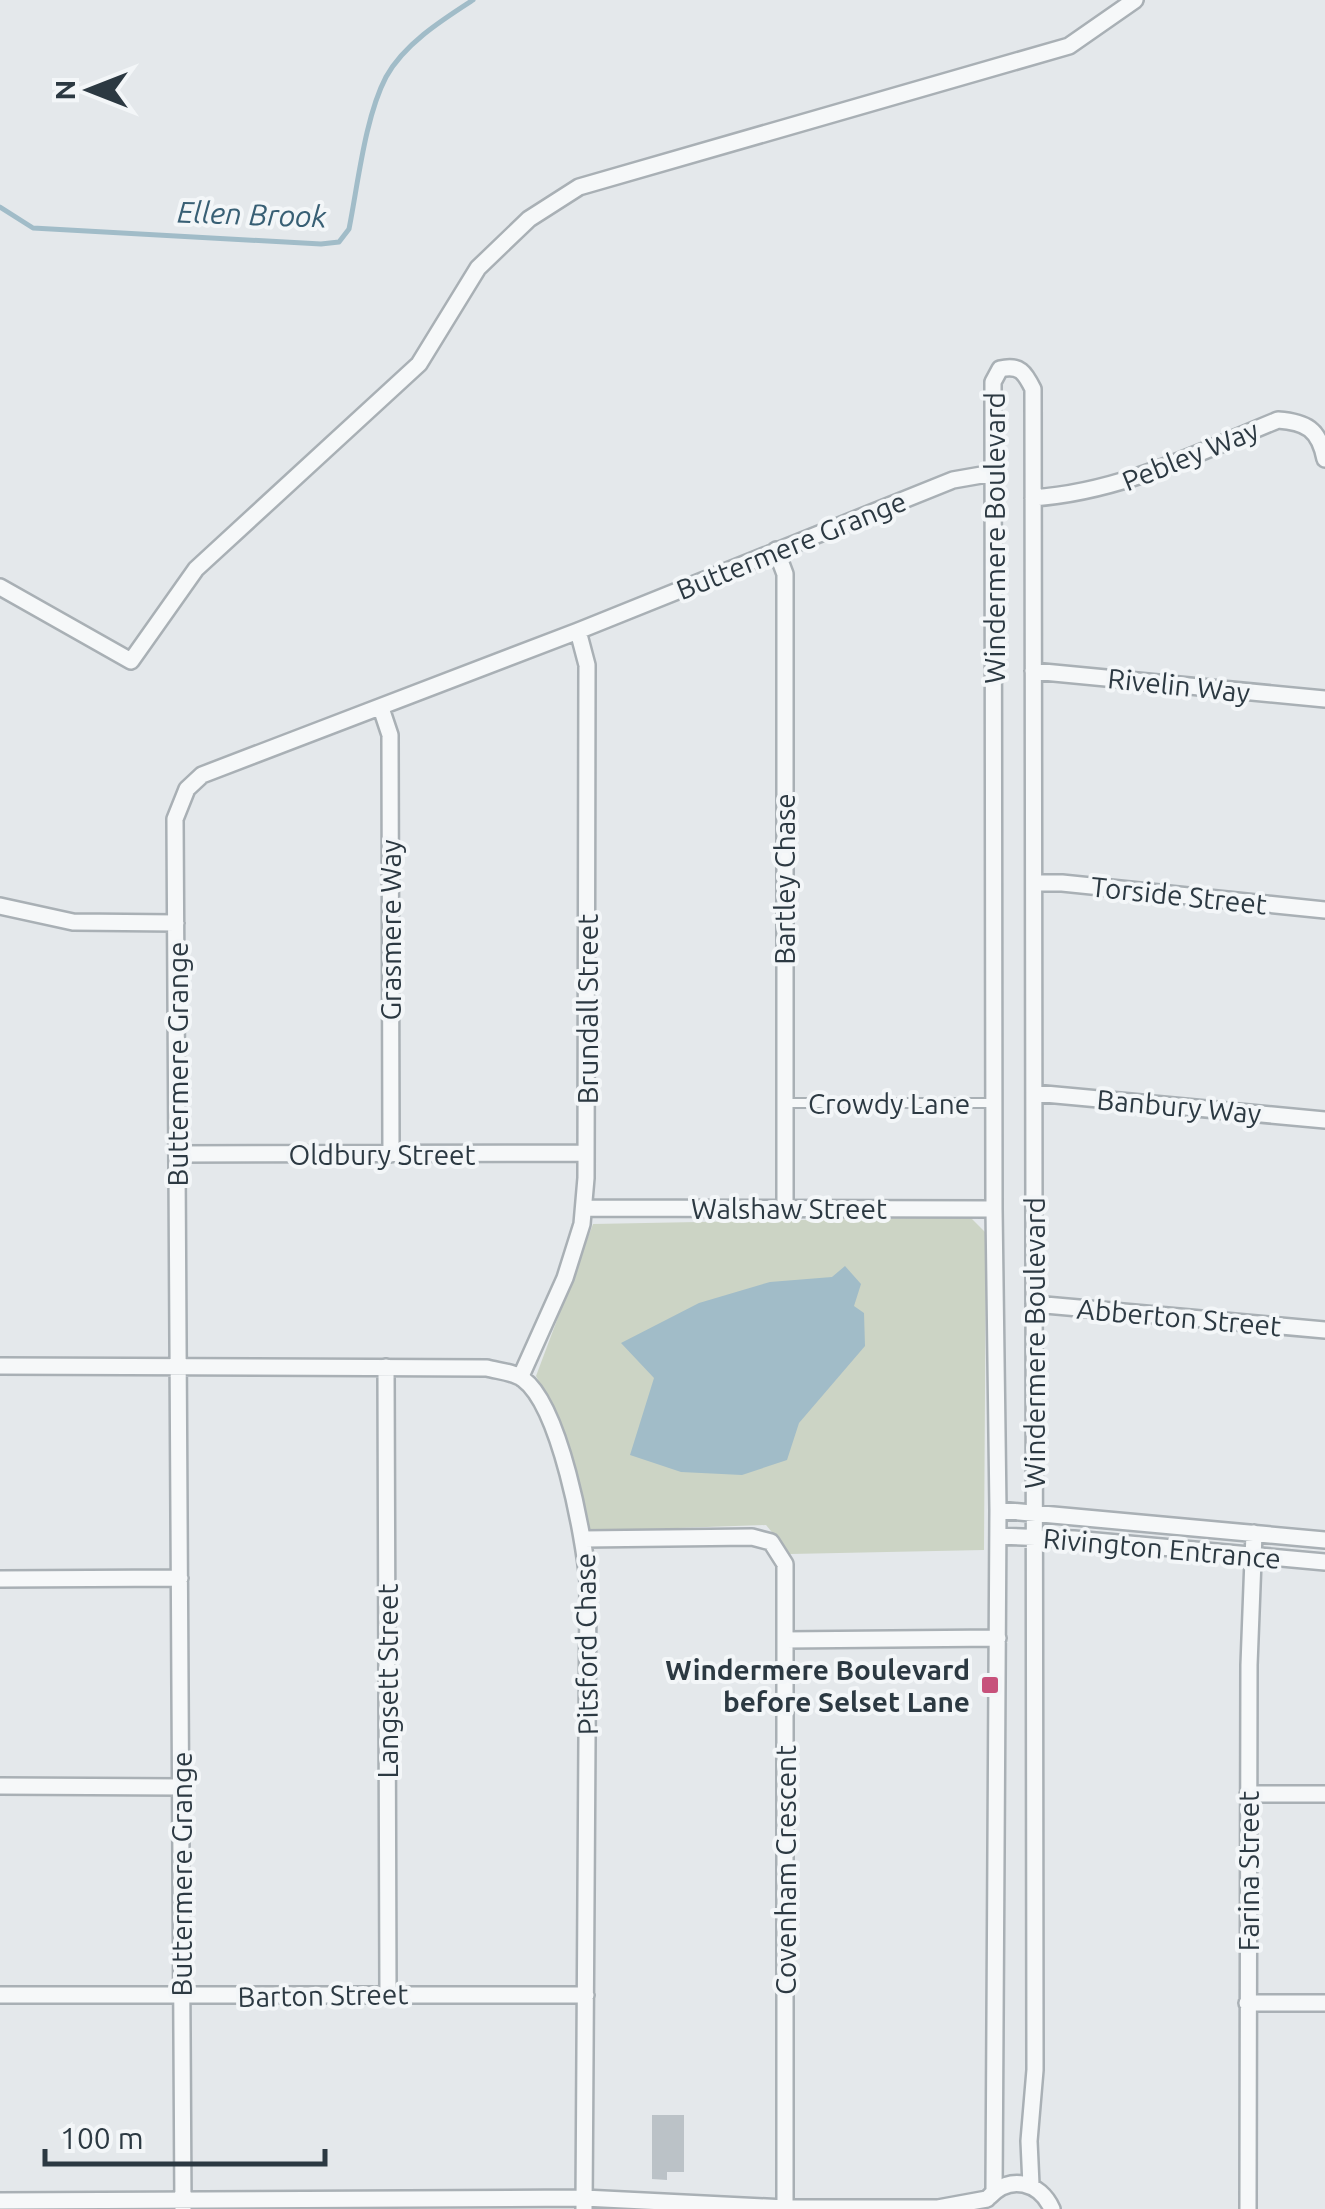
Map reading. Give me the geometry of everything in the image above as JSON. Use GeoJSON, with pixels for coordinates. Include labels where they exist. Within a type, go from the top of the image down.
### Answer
{"type":"FeatureCollection","features":[{"type":"Feature","properties":{"kind":"street"},"geometry":{"type":"LineString","coordinates":[[0,586],[131,662],[196,569],[419,364],[478,268],[530,219],[579,187],[1069,46],[1134,0]]}},
{"type":"Feature","properties":{"kind":"street","name":"Windermere Boulevard"},"geometry":{"type":"LineString","coordinates":[[988,2200],[998,1638],[994,382],[1000,369],[1012,366],[1025,372],[1033,389],[1035,2070],[1029,2141],[1032,2186]]}},
{"type":"Feature","properties":{"kind":"street","name":"Pebley Way"},"geometry":{"type":"LineString","coordinates":[[1033,498],[1071,496],[1124,483],[1278,420],[1302,422],[1322,442],[1325,458]]}},
{"type":"Feature","properties":{"kind":"street","name":"Buttermere Grange"},"geometry":{"type":"LineString","coordinates":[[183,2204],[176,818],[187,789],[202,774],[578,631],[953,480],[994,473]]}},
{"type":"Feature","properties":{"kind":"street","name":"Bartley Chase"},"geometry":{"type":"LineString","coordinates":[[776,550],[784,574],[784,1208]]}},
{"type":"Feature","properties":{"kind":"street","name":"Brundall Street"},"geometry":{"type":"LineString","coordinates":[[521,1376],[564,1278],[584,1208],[587,665],[578,631]]}},
{"type":"Feature","properties":{"kind":"street","name":"Rivelin Way"},"geometry":{"type":"LineString","coordinates":[[1033,671],[1325,699]]}},
{"type":"Feature","properties":{"kind":"street","name":"Grasmere Way"},"geometry":{"type":"LineString","coordinates":[[380,708],[390,735],[390,1154]]}},
{"type":"Feature","properties":{"kind":"street","name":"Torside Street"},"geometry":{"type":"LineString","coordinates":[[1034,883],[1325,910]]}},
{"type":"Feature","properties":{"kind":"street"},"geometry":{"type":"LineString","coordinates":[[0,906],[72,922],[176,923]]}},
{"type":"Feature","properties":{"kind":"street","name":"Banbury Way"},"geometry":{"type":"LineString","coordinates":[[1034,1093],[1325,1120]]}},
{"type":"Feature","properties":{"kind":"street","name":"Oldbury Street"},"geometry":{"type":"LineString","coordinates":[[177,1154],[586,1152]]}},
{"type":"Feature","properties":{"kind":"street","name":"Walshaw Street"},"geometry":{"type":"LineString","coordinates":[[584,1208],[994,1209]]}},
{"type":"Feature","properties":{"kind":"street","name":"Abberton Street"},"geometry":{"type":"LineString","coordinates":[[1034,1304],[1325,1330]]}},
{"type":"Feature","properties":{"kind":"street"},"geometry":{"type":"LineString","coordinates":[[0,1366],[486,1368],[521,1376]]}},
{"type":"Feature","properties":{"kind":"street","name":"Langsett Street"},"geometry":{"type":"LineString","coordinates":[[386,1367],[388,1994]]}},
{"type":"Feature","properties":{"kind":"street","name":"Pitsford Chase"},"geometry":{"type":"LineString","coordinates":[[521,1376],[536,1392],[556,1437],[584,1538],[588,1582],[584,2204]]}},
{"type":"Feature","properties":{"kind":"street","name":"Rivington Entrance"},"geometry":{"type":"LineString","coordinates":[[998,1510],[1325,1540]]}},
{"type":"Feature","properties":{"kind":"street","name":"Farina Street"},"geometry":{"type":"LineString","coordinates":[[1248,2209],[1248,1794],[1254,1534]]}},
{"type":"Feature","properties":{"kind":"street","name":"Rivington Entrance"},"geometry":{"type":"LineString","coordinates":[[998,1536],[1325,1562]]}},
{"type":"Feature","properties":{"kind":"street","name":"Covenham Crescent"},"geometry":{"type":"LineString","coordinates":[[584,1538],[752,1537],[771,1542],[785,1564],[784,2208]]}},
{"type":"Feature","properties":{"kind":"street"},"geometry":{"type":"LineString","coordinates":[[0,1579],[180,1578]]}},
{"type":"Feature","properties":{"kind":"street"},"geometry":{"type":"LineString","coordinates":[[785,1640],[998,1638]]}},
{"type":"Feature","properties":{"kind":"street"},"geometry":{"type":"LineString","coordinates":[[0,1786],[181,1787]]}},
{"type":"Feature","properties":{"kind":"street"},"geometry":{"type":"LineString","coordinates":[[1248,1794],[1325,1794]]}},
{"type":"Feature","properties":{"kind":"street","name":"Barton Street"},"geometry":{"type":"LineString","coordinates":[[0,1995],[586,1994]]}},
{"type":"Feature","properties":{"kind":"street"},"geometry":{"type":"LineString","coordinates":[[1247,2003],[1325,2002]]}},
{"type":"Feature","properties":{"kind":"street"},"geometry":{"type":"LineString","coordinates":[[0,2201],[70,2205],[938,2208],[988,2200],[1019,2182],[1032,2186],[1048,2199],[1052,2209]]}},
{"type":"Feature","properties":{"kind":"lane","name":"Crowdy Lane"},"geometry":{"type":"LineString","coordinates":[[784,1103],[994,1103]]}},
{"type":"Feature","properties":{"kind":"green space"},"geometry":{"type":"Polygon","coordinates":[[[970,1217],[986,1233],[984,1550],[790,1554],[766,1525],[590,1531],[561,1423],[536,1376],[593,1224],[970,1217]]]}},
{"type":"Feature","properties":{"kind":"water"},"geometry":{"type":"Polygon","coordinates":[[[845,1266],[861,1284],[854,1306],[864,1313],[865,1346],[799,1423],[787,1460],[742,1475],[681,1472],[630,1455],[654,1378],[621,1343],[699,1303],[770,1282],[832,1277],[845,1266]]]}},
{"type":"Feature","properties":{"kind":"building"},"geometry":{"type":"Polygon","coordinates":[[[652,2115],[684,2115],[684,2172],[667,2172],[667,2180],[652,2179],[652,2115]]]}},
{"type":"Feature","properties":{"kind":"waterway","name":"Ellen Brook"},"geometry":{"type":"LineString","coordinates":[[0,207],[33,228],[339,242],[349,229],[367,131],[386,77],[413,43],[473,0]]}},
{"type":"Feature","properties":{"kind":"place","name":"Windermere Boulevard before Selset Lane"},"geometry":{"type":"Point","coordinates":[990,1685]}}]}
